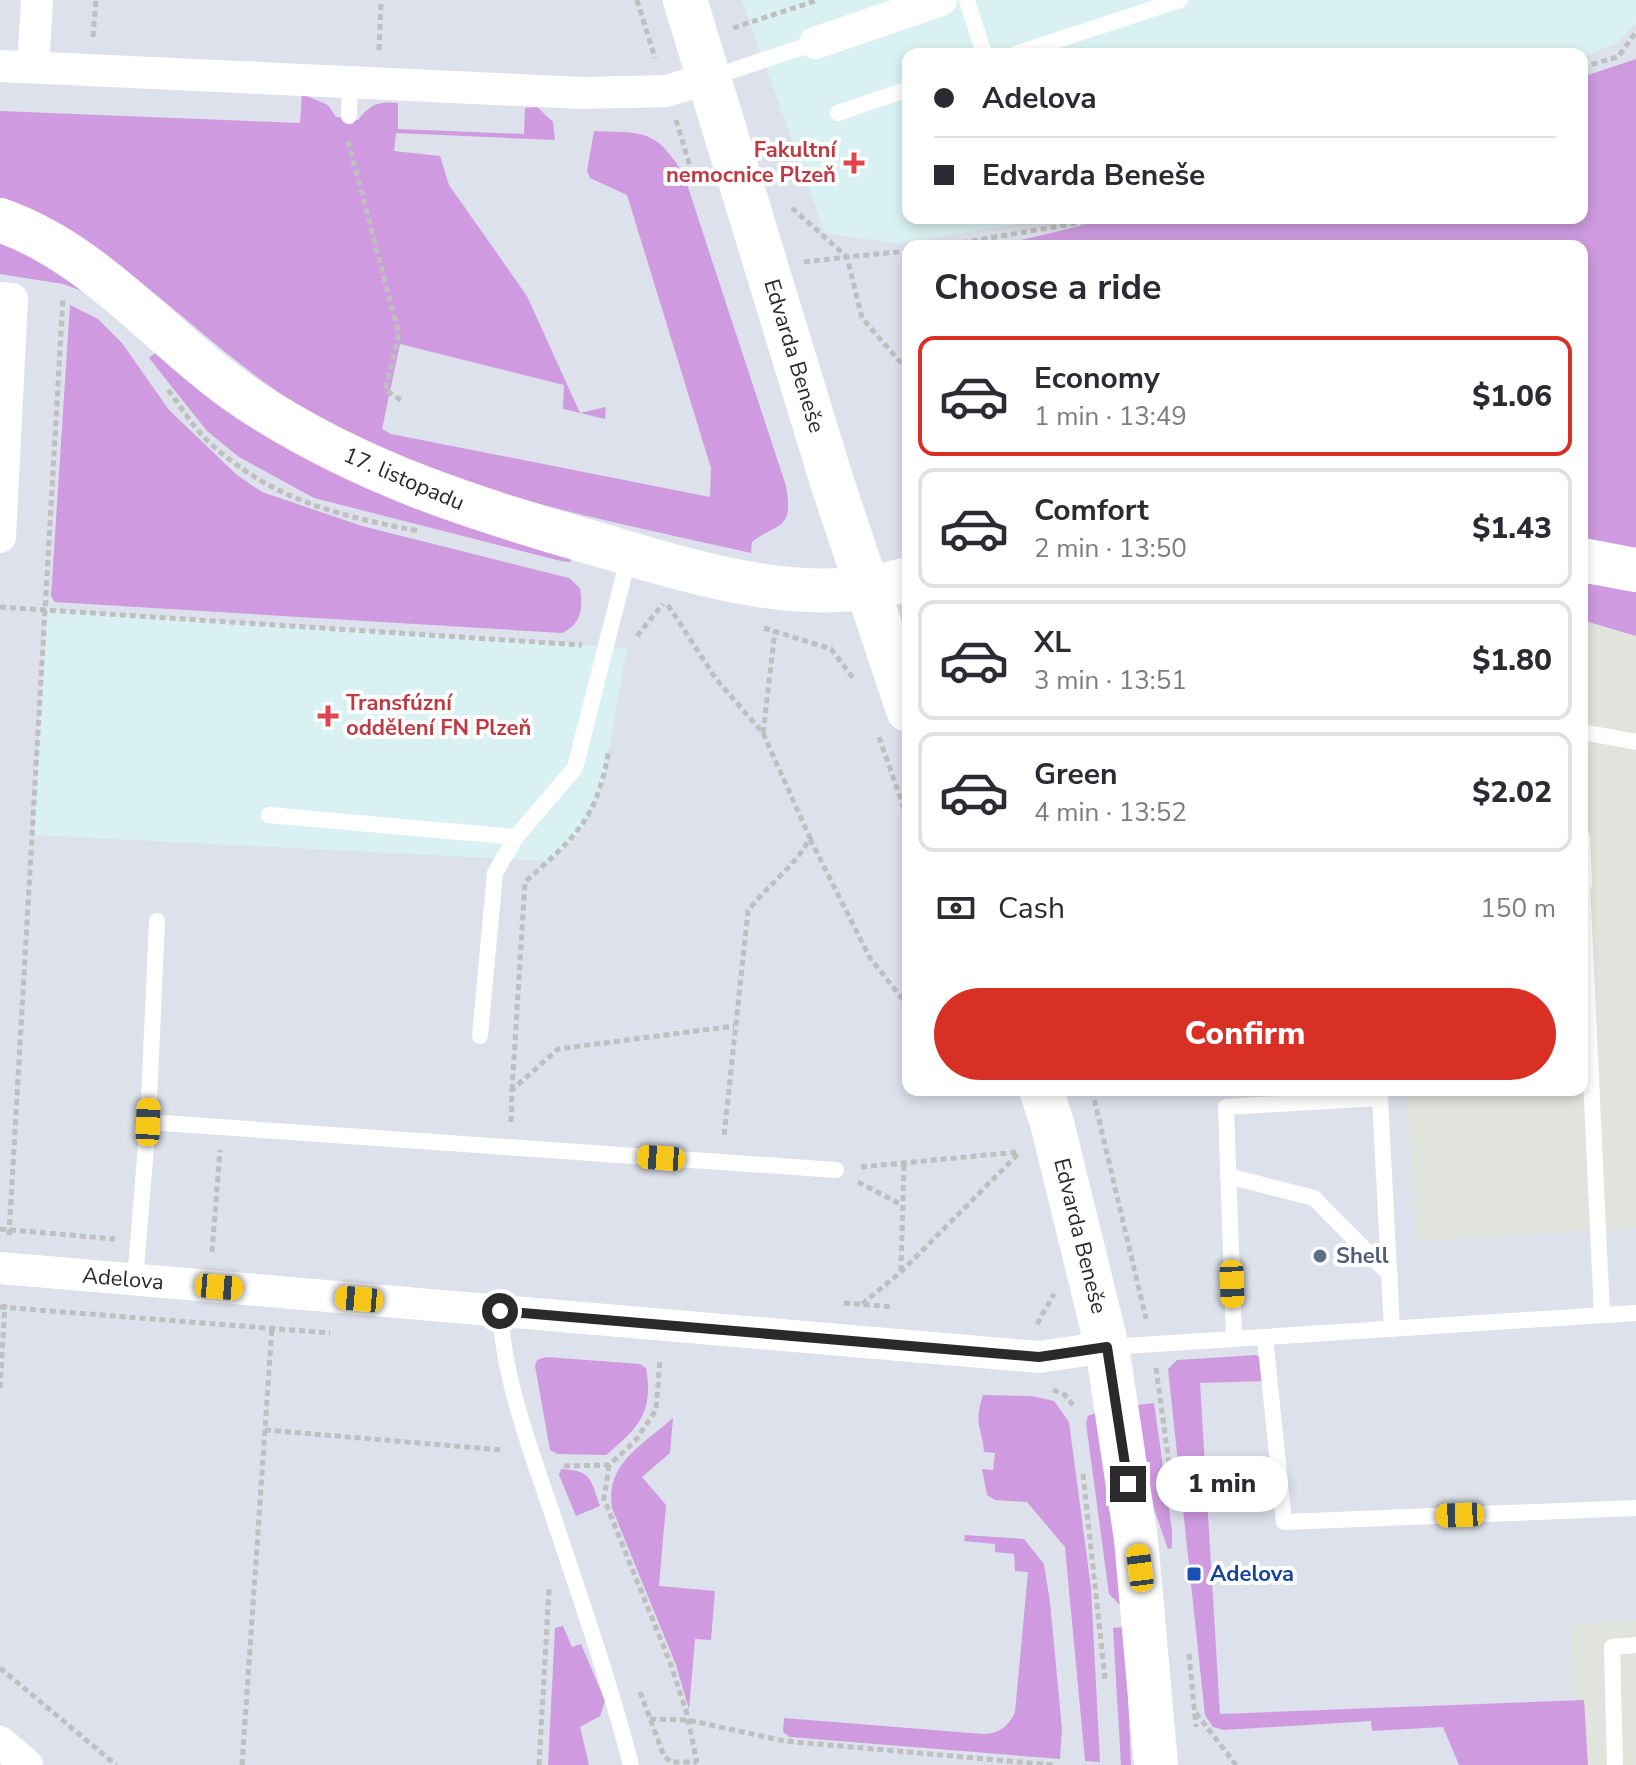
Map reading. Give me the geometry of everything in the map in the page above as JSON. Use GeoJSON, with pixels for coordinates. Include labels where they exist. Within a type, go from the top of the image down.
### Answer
{"type":"FeatureCollection","features":[{"type":"Feature","properties":{"kind":"street"},"geometry":{"type":"LineString","coordinates":[[33,67],[37,0]]}},
{"type":"Feature","properties":{"kind":"street"},"geometry":{"type":"LineString","coordinates":[[815,43],[941,0]]}},
{"type":"Feature","properties":{"kind":"street"},"geometry":{"type":"LineString","coordinates":[[0,66],[631,93],[666,91],[698,39]]}},
{"type":"Feature","properties":{"kind":"street","name":"Edvarda Beneše"},"geometry":{"type":"LineString","coordinates":[[698,39],[832,482],[889,584],[893,722]]}},
{"type":"Feature","properties":{"kind":"street","name":"17. listopadu"},"geometry":{"type":"LineString","coordinates":[[0,220],[35,235],[77,260],[174,343],[247,399],[309,437],[380,473],[624,570],[775,589],[889,584]]}},
{"type":"Feature","properties":{"kind":"street"},"geometry":{"type":"LineString","coordinates":[[0,298],[12,299],[0,537]]}},
{"type":"Feature","properties":{"kind":"street"},"geometry":{"type":"LineString","coordinates":[[1588,561],[1636,570]]}},
{"type":"Feature","properties":{"kind":"street","name":"Edvarda Beneše"},"geometry":{"type":"LineString","coordinates":[[1043,1096],[1107,1347],[1136,1539],[1156,1765]]}},
{"type":"Feature","properties":{"kind":"street","name":"Adelova"},"geometry":{"type":"LineString","coordinates":[[3,1268],[851,1341],[1040,1371],[1107,1347]]}},
{"type":"Feature","properties":{"kind":"street"},"geometry":{"type":"LineString","coordinates":[[0,1742],[27,1765]]}},
{"type":"Feature","properties":{"kind":"lane"},"geometry":{"type":"LineString","coordinates":[[967,0],[982,48]]}},
{"type":"Feature","properties":{"kind":"lane"},"geometry":{"type":"LineString","coordinates":[[1033,48],[1180,0]]}},
{"type":"Feature","properties":{"kind":"lane"},"geometry":{"type":"LineString","coordinates":[[698,39],[815,43]]}},
{"type":"Feature","properties":{"kind":"lane"},"geometry":{"type":"LineString","coordinates":[[349,116],[364,83]]}},
{"type":"Feature","properties":{"kind":"lane"},"geometry":{"type":"LineString","coordinates":[[838,113],[902,91]]}},
{"type":"Feature","properties":{"kind":"lane"},"geometry":{"type":"LineString","coordinates":[[480,1036],[495,873],[516,837],[575,768],[624,570]]}},
{"type":"Feature","properties":{"kind":"lane"},"geometry":{"type":"LineString","coordinates":[[1588,733],[1636,742]]}},
{"type":"Feature","properties":{"kind":"lane"},"geometry":{"type":"LineString","coordinates":[[269,815],[516,837]]}},
{"type":"Feature","properties":{"kind":"lane"},"geometry":{"type":"LineString","coordinates":[[135,1280],[148,1122],[157,921]]}},
{"type":"Feature","properties":{"kind":"lane"},"geometry":{"type":"LineString","coordinates":[[1588,997],[1602,1315]]}},
{"type":"Feature","properties":{"kind":"lane"},"geometry":{"type":"LineString","coordinates":[[1234,1338],[1226,1107],[1380,1098],[1392,1329]]}},
{"type":"Feature","properties":{"kind":"lane"},"geometry":{"type":"LineString","coordinates":[[148,1122],[836,1170]]}},
{"type":"Feature","properties":{"kind":"lane"},"geometry":{"type":"LineString","coordinates":[[1228,1176],[1314,1198],[1390,1275]]}},
{"type":"Feature","properties":{"kind":"lane"},"geometry":{"type":"LineString","coordinates":[[500,1311],[502,1345],[534,1460],[613,1697],[631,1765]]}},
{"type":"Feature","properties":{"kind":"lane"},"geometry":{"type":"LineString","coordinates":[[1107,1347],[1636,1313]]}},
{"type":"Feature","properties":{"kind":"lane"},"geometry":{"type":"LineString","coordinates":[[1265,1337],[1284,1522],[1636,1508]]}},
{"type":"Feature","properties":{"kind":"lane"},"geometry":{"type":"LineString","coordinates":[[1615,1765],[1612,1647],[1636,1645]]}},
{"type":"Feature","properties":{"kind":"path"},"geometry":{"type":"LineString","coordinates":[[364,83],[381,0]]}},
{"type":"Feature","properties":{"kind":"path"},"geometry":{"type":"LineString","coordinates":[[698,39],[818,0]]}},
{"type":"Feature","properties":{"kind":"path"},"geometry":{"type":"LineString","coordinates":[[1588,65],[1618,57],[1636,32]]}},
{"type":"Feature","properties":{"kind":"path"},"geometry":{"type":"LineString","coordinates":[[349,116],[348,141],[399,334],[385,390],[404,402]]}},
{"type":"Feature","properties":{"kind":"path"},"geometry":{"type":"LineString","coordinates":[[780,198],[847,257],[862,318],[902,364]]}},
{"type":"Feature","properties":{"kind":"path"},"geometry":{"type":"LineString","coordinates":[[978,240],[1072,224]]}},
{"type":"Feature","properties":{"kind":"path"},"geometry":{"type":"LineString","coordinates":[[804,262],[902,252]]}},
{"type":"Feature","properties":{"kind":"path"},"geometry":{"type":"LineString","coordinates":[[0,1388],[3,1268],[47,610],[63,293],[77,301]]}},
{"type":"Feature","properties":{"kind":"path"},"geometry":{"type":"LineString","coordinates":[[161,382],[209,442],[268,488],[356,519],[431,533]]}},
{"type":"Feature","properties":{"kind":"path"},"geometry":{"type":"LineString","coordinates":[[624,570],[666,601],[679,605]]}},
{"type":"Feature","properties":{"kind":"path"},"geometry":{"type":"LineString","coordinates":[[0,607],[627,648],[666,601]]}},
{"type":"Feature","properties":{"kind":"path"},"geometry":{"type":"LineString","coordinates":[[666,601],[716,679],[763,733],[810,838],[870,958],[902,998]]}},
{"type":"Feature","properties":{"kind":"path"},"geometry":{"type":"LineString","coordinates":[[762,627],[831,649],[855,680]]}},
{"type":"Feature","properties":{"kind":"path"},"geometry":{"type":"LineString","coordinates":[[763,733],[775,631]]}},
{"type":"Feature","properties":{"kind":"path"},"geometry":{"type":"LineString","coordinates":[[893,722],[902,781]]}},
{"type":"Feature","properties":{"kind":"path"},"geometry":{"type":"LineString","coordinates":[[511,1148],[525,882],[580,833],[603,783],[611,738]]}},
{"type":"Feature","properties":{"kind":"path"},"geometry":{"type":"LineString","coordinates":[[722,1162],[748,911],[768,885],[800,858],[810,838]]}},
{"type":"Feature","properties":{"kind":"path"},"geometry":{"type":"LineString","coordinates":[[512,1090],[558,1049],[734,1026]]}},
{"type":"Feature","properties":{"kind":"path"},"geometry":{"type":"LineString","coordinates":[[212,1257],[222,1127]]}},
{"type":"Feature","properties":{"kind":"path"},"geometry":{"type":"LineString","coordinates":[[1016,1139],[1024,1165]]}},
{"type":"Feature","properties":{"kind":"path"},"geometry":{"type":"LineString","coordinates":[[836,1170],[1020,1152]]}},
{"type":"Feature","properties":{"kind":"path"},"geometry":{"type":"LineString","coordinates":[[851,1341],[854,1318],[862,1304],[901,1272],[1020,1152]]}},
{"type":"Feature","properties":{"kind":"path"},"geometry":{"type":"LineString","coordinates":[[901,1272],[904,1163]]}},
{"type":"Feature","properties":{"kind":"path"},"geometry":{"type":"LineString","coordinates":[[836,1170],[903,1205]]}},
{"type":"Feature","properties":{"kind":"path"},"geometry":{"type":"LineString","coordinates":[[1055,1286],[1053,1297],[1037,1321],[1040,1371],[1074,1405],[1076,1416]]}},
{"type":"Feature","properties":{"kind":"path"},"geometry":{"type":"LineString","coordinates":[[242,1765],[274,1292]]}},
{"type":"Feature","properties":{"kind":"path"},"geometry":{"type":"LineString","coordinates":[[2,1307],[333,1334]]}},
{"type":"Feature","properties":{"kind":"path"},"geometry":{"type":"LineString","coordinates":[[645,1356],[673,1358]]}},
{"type":"Feature","properties":{"kind":"path"},"geometry":{"type":"LineString","coordinates":[[660,1357],[656,1410],[635,1441],[609,1465],[604,1499],[671,1665],[688,1720],[697,1765]]}},
{"type":"Feature","properties":{"kind":"path"},"geometry":{"type":"LineString","coordinates":[[265,1430],[534,1460],[609,1465]]}},
{"type":"Feature","properties":{"kind":"path"},"geometry":{"type":"LineString","coordinates":[[1082,1463],[1106,1686]]}},
{"type":"Feature","properties":{"kind":"path"},"geometry":{"type":"LineString","coordinates":[[539,1765],[549,1578]]}},
{"type":"Feature","properties":{"kind":"path"},"geometry":{"type":"LineString","coordinates":[[0,1668],[116,1765]]}},
{"type":"Feature","properties":{"kind":"path"},"geometry":{"type":"LineString","coordinates":[[1195,1713],[1236,1765]]}},
{"type":"Feature","properties":{"kind":"path"},"geometry":{"type":"LineString","coordinates":[[650,1719],[688,1720],[784,1741],[1053,1765]]}},
{"type":"Feature","properties":{"kind":"shaded area","name":"Fakultní nemocnice Plzeň"},"geometry":{"type":"Polygon","coordinates":[[[742,0],[1636,0],[1636,23],[1618,43],[1588,55],[1588,48],[902,48],[902,224],[1015,224],[922,240],[902,240],[899,244],[825,233],[742,0]]]}},
{"type":"Feature","properties":{"kind":"shaded area"},"geometry":{"type":"Polygon","coordinates":[[[1636,59],[1636,636],[1588,622],[1588,240],[1021,240],[1088,224],[1588,224],[1588,75],[1636,59]]]}},
{"type":"Feature","properties":{"kind":"shaded area"},"geometry":{"type":"Polygon","coordinates":[[[302,94],[328,105],[336,117],[358,120],[375,105],[398,103],[398,129],[524,134],[525,108],[537,107],[553,122],[555,140],[396,133],[394,151],[440,156],[449,185],[527,296],[580,413],[606,407],[605,419],[563,409],[564,385],[400,344],[382,429],[391,434],[710,497],[711,468],[627,195],[590,178],[587,171],[594,131],[626,132],[657,141],[684,175],[786,486],[788,511],[782,523],[752,542],[751,553],[518,498],[404,459],[298,405],[233,358],[108,257],[39,216],[0,200],[0,111],[300,123],[302,94]]]}},
{"type":"Feature","properties":{"kind":"shaded area"},"geometry":{"type":"Polygon","coordinates":[[[0,242],[21,251],[95,296],[63,284],[0,274],[0,242]]]}},
{"type":"Feature","properties":{"kind":"shaded area"},"geometry":{"type":"Polygon","coordinates":[[[70,305],[98,319],[122,343],[169,410],[237,475],[262,492],[362,526],[569,578],[580,588],[581,608],[574,625],[562,633],[55,602],[51,596],[70,305]]]}},
{"type":"Feature","properties":{"kind":"shaded area"},"geometry":{"type":"Polygon","coordinates":[[[156,352],[573,557],[570,562],[561,561],[314,498],[239,457],[207,431],[149,358],[156,352]]]}},
{"type":"Feature","properties":{"kind":"shaded area"},"geometry":{"type":"Polygon","coordinates":[[[1588,599],[1636,608],[1636,1228],[1417,1241],[1407,1096],[1588,1096],[1588,599]]]}},
{"type":"Feature","properties":{"kind":"shaded area","name":"Transfúzní oddělení FN Plzeň"},"geometry":{"type":"Polygon","coordinates":[[[47,610],[627,648],[603,783],[580,833],[550,861],[33,835],[47,610]]]}},
{"type":"Feature","properties":{"kind":"shaded area"},"geometry":{"type":"Polygon","coordinates":[[[1256,1355],[1262,1359],[1265,1381],[1200,1383],[1220,1714],[1584,1700],[1588,1765],[1459,1765],[1443,1727],[1372,1731],[1371,1721],[1224,1730],[1213,1727],[1205,1715],[1168,1369],[1177,1360],[1256,1355]]]}},
{"type":"Feature","properties":{"kind":"shaded area"},"geometry":{"type":"Polygon","coordinates":[[[546,1357],[640,1364],[646,1368],[648,1397],[641,1418],[606,1455],[558,1454],[550,1450],[535,1366],[537,1360],[546,1357]]]}},
{"type":"Feature","properties":{"kind":"shaded area"},"geometry":{"type":"Polygon","coordinates":[[[983,1395],[1032,1396],[1054,1401],[1069,1422],[1091,1588],[1100,1762],[1085,1761],[1065,1547],[1027,1502],[995,1500],[987,1495],[982,1469],[993,1470],[995,1453],[984,1452],[978,1420],[983,1395]]]}},
{"type":"Feature","properties":{"kind":"shaded area"},"geometry":{"type":"Polygon","coordinates":[[[1154,1403],[1172,1531],[1172,1548],[1168,1549],[1153,1506],[1138,1405],[1154,1403]]]}},
{"type":"Feature","properties":{"kind":"shaded area"},"geometry":{"type":"Polygon","coordinates":[[[1098,1412],[1123,1608],[1109,1594],[1086,1423],[1088,1416],[1098,1412]]]}},
{"type":"Feature","properties":{"kind":"shaded area"},"geometry":{"type":"Polygon","coordinates":[[[673,1418],[670,1453],[642,1477],[666,1505],[659,1586],[715,1591],[711,1640],[695,1639],[689,1709],[676,1665],[612,1508],[611,1492],[620,1467],[629,1456],[673,1418]]]}},
{"type":"Feature","properties":{"kind":"shaded area"},"geometry":{"type":"Polygon","coordinates":[[[561,1469],[585,1474],[600,1506],[576,1516],[559,1475],[561,1469]]]}},
{"type":"Feature","properties":{"kind":"shaded area"},"geometry":{"type":"Polygon","coordinates":[[[965,1535],[1024,1539],[1044,1564],[1062,1729],[1060,1759],[790,1737],[783,1732],[784,1718],[983,1734],[999,1731],[1010,1721],[1015,1712],[1028,1572],[1015,1571],[1014,1554],[995,1552],[995,1544],[964,1541],[965,1535]]]}},
{"type":"Feature","properties":{"kind":"shaded area"},"geometry":{"type":"Polygon","coordinates":[[[1636,1620],[1636,1765],[1588,1765],[1584,1700],[1574,1700],[1571,1624],[1636,1620]]]}},
{"type":"Feature","properties":{"kind":"shaded area"},"geometry":{"type":"Polygon","coordinates":[[[563,1626],[572,1647],[581,1644],[605,1701],[600,1716],[580,1727],[589,1765],[548,1765],[555,1628],[563,1626]]]}},
{"type":"Feature","properties":{"kind":"shaded area"},"geometry":{"type":"Polygon","coordinates":[[[1125,1627],[1131,1765],[1121,1765],[1113,1628],[1125,1627]]]}},
{"type":"Feature","properties":{"kind":"place","name":"Fakultní nemocnice Plzeň"},"geometry":{"type":"Point","coordinates":[854,163]}},
{"type":"Feature","properties":{"kind":"place","name":"Transfúzní oddělení FN Plzeň"},"geometry":{"type":"Point","coordinates":[328,716]}},
{"type":"Feature","properties":{"kind":"place","name":"Shell"},"geometry":{"type":"Point","coordinates":[1320,1256]}},
{"type":"Feature","properties":{"kind":"place","name":"Adelova"},"geometry":{"type":"Point","coordinates":[1194,1574]}},
{"type":"Feature","properties":{"kind":"route"},"geometry":{"type":"LineString","coordinates":[[500,1311],[1039,1357],[1107,1347],[1128,1484]]}}]}
